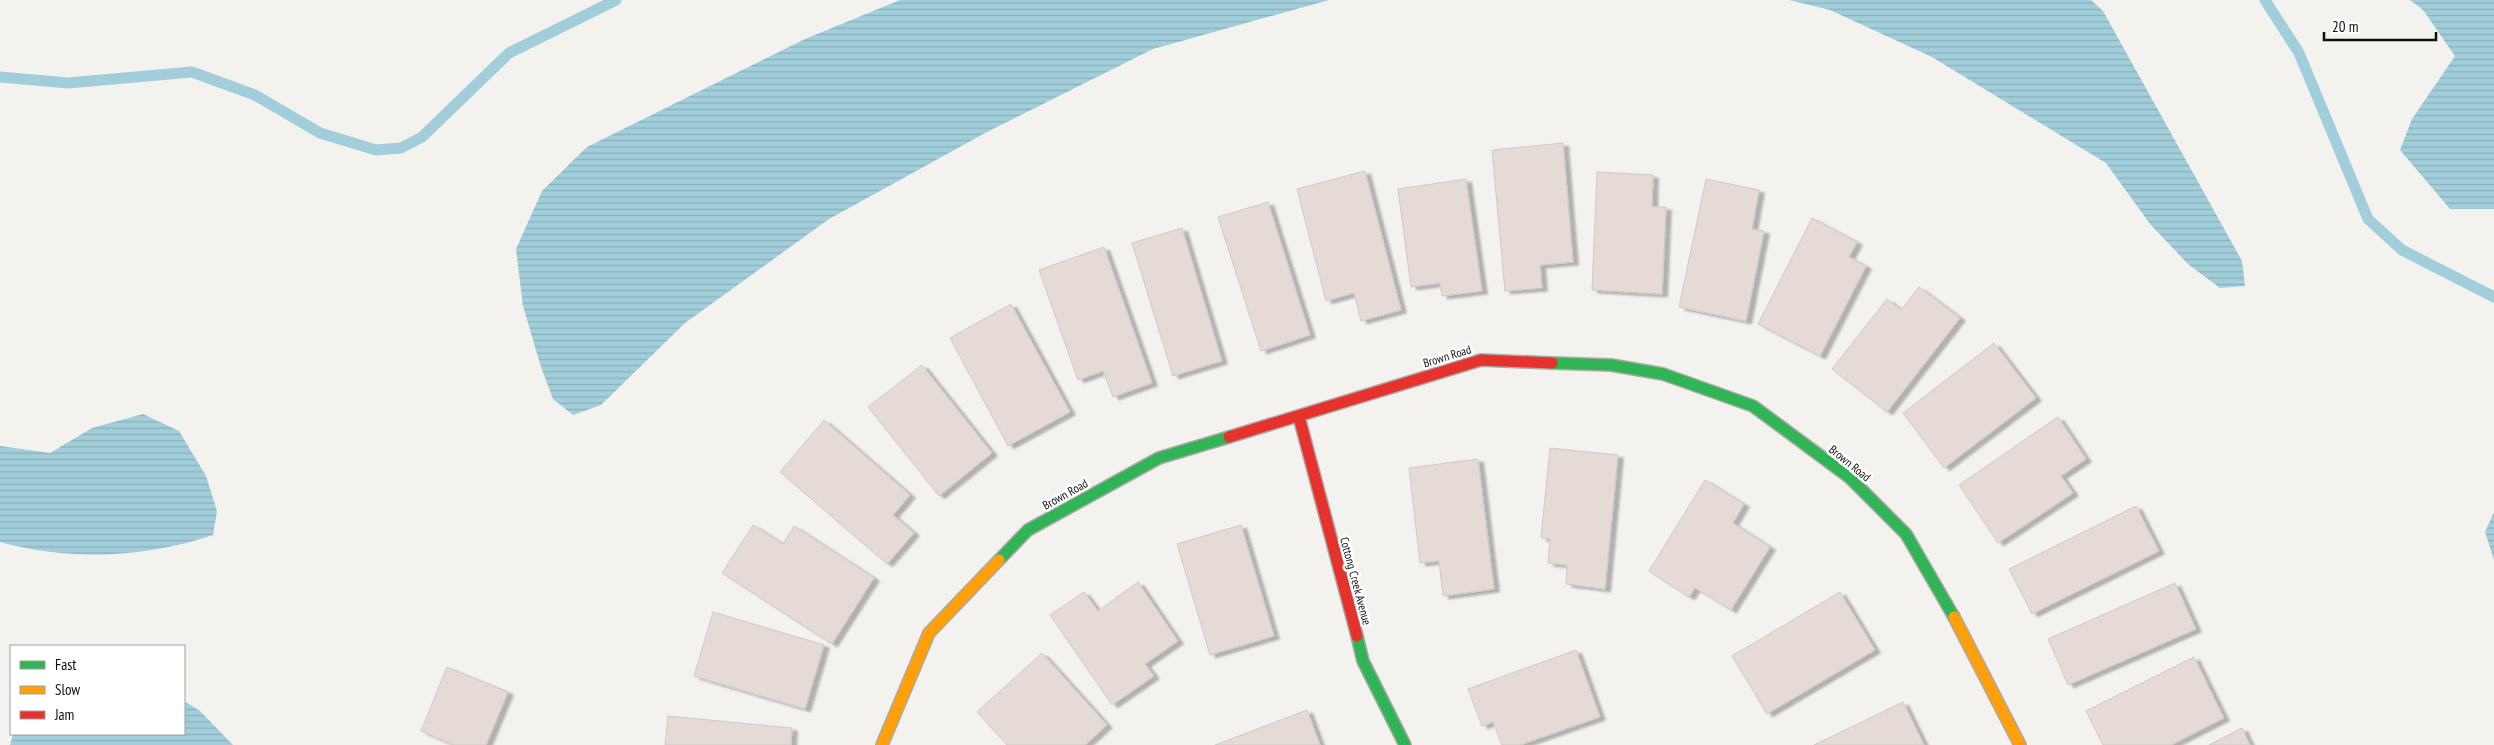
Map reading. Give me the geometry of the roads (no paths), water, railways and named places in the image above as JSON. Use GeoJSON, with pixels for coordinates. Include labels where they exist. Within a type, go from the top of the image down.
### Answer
{"type":"FeatureCollection","features":[{"type":"Feature","properties":{"kind":"street","name":"Brown Road"},"geometry":{"type":"LineString","coordinates":[[882,745],[929,633],[1028,530],[1159,458],[1299,417],[1481,360],[1611,365],[1664,374],[1753,406],[1849,477],[1906,534],[1971,646],[2020,745]]}},
{"type":"Feature","properties":{"kind":"street","name":"Cottong Creek Avenue"},"geometry":{"type":"LineString","coordinates":[[1299,417],[1363,661],[1405,745]]}},
{"type":"Feature","properties":{"kind":"water"},"geometry":{"type":"Polygon","coordinates":[[[900,0],[1329,0],[1153,49],[987,132],[829,219],[685,323],[601,405],[573,415],[553,399],[541,367],[523,306],[516,249],[542,191],[587,147],[805,39],[900,0]]]}},
{"type":"Feature","properties":{"kind":"water"},"geometry":{"type":"Polygon","coordinates":[[[1789,0],[2091,0],[2103,11],[2242,261],[2245,286],[2220,288],[2188,264],[2150,224],[2106,163],[1932,57],[1830,10],[1789,0]]]}},
{"type":"Feature","properties":{"kind":"water"},"geometry":{"type":"Polygon","coordinates":[[[2410,0],[2494,0],[2494,209],[2450,209],[2400,150],[2412,119],[2455,56],[2423,10],[2410,0]]]}},
{"type":"Feature","properties":{"kind":"water"},"geometry":{"type":"Polygon","coordinates":[[[143,414],[179,431],[206,476],[217,511],[213,535],[161,548],[107,554],[53,552],[0,542],[0,446],[50,453],[92,428],[143,414]]]}},
{"type":"Feature","properties":{"kind":"water"},"geometry":{"type":"Polygon","coordinates":[[[2494,512],[2494,560],[2485,532],[2494,512]]]}},
{"type":"Feature","properties":{"kind":"water"},"geometry":{"type":"Polygon","coordinates":[[[185,702],[200,711],[233,745],[10,745],[13,735],[185,735],[185,702]]]}},
{"type":"Feature","properties":{"kind":"waterway"},"geometry":{"type":"LineString","coordinates":[[0,77],[68,83],[192,72],[255,95],[320,133],[376,150],[401,148],[422,137],[509,53],[616,0]]}},
{"type":"Feature","properties":{"kind":"waterway"},"geometry":{"type":"LineString","coordinates":[[2265,0],[2299,53],[2368,219],[2402,250],[2494,297]]}}]}
